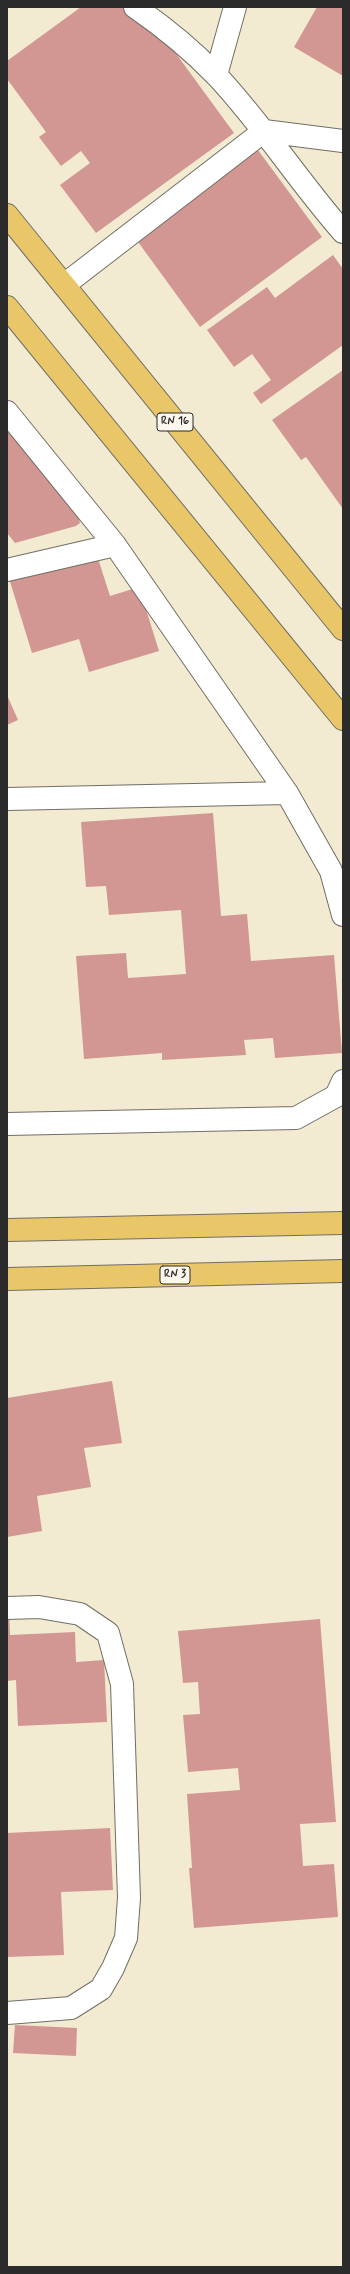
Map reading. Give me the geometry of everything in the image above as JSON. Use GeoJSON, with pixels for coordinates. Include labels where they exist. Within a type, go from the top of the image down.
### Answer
{"type":"FeatureCollection","features":[{"type":"Feature","properties":{"kind":"main road","name":"RN 16"},"geometry":{"type":"LineString","coordinates":[[7,215],[343,629]]}},
{"type":"Feature","properties":{"kind":"main road"},"geometry":{"type":"LineString","coordinates":[[7,307],[343,719]]}},
{"type":"Feature","properties":{"kind":"main road"},"geometry":{"type":"LineString","coordinates":[[7,1230],[343,1223]]}},
{"type":"Feature","properties":{"kind":"main road","name":"RN 3"},"geometry":{"type":"LineString","coordinates":[[7,1280],[343,1271]]}},
{"type":"Feature","properties":{"kind":"street"},"geometry":{"type":"LineString","coordinates":[[135,7],[163,26],[216,75],[264,131],[343,232]]}},
{"type":"Feature","properties":{"kind":"street"},"geometry":{"type":"LineString","coordinates":[[216,75],[235,7]]}},
{"type":"Feature","properties":{"kind":"street"},"geometry":{"type":"LineString","coordinates":[[64,284],[264,131],[343,141]]}},
{"type":"Feature","properties":{"kind":"street"},"geometry":{"type":"LineString","coordinates":[[7,412],[115,544],[287,793],[331,871],[343,915]]}},
{"type":"Feature","properties":{"kind":"street"},"geometry":{"type":"LineString","coordinates":[[7,570],[115,544]]}},
{"type":"Feature","properties":{"kind":"street"},"geometry":{"type":"LineString","coordinates":[[7,799],[287,793]]}},
{"type":"Feature","properties":{"kind":"street"},"geometry":{"type":"LineString","coordinates":[[7,1124],[296,1118],[336,1096],[343,1081]]}},
{"type":"Feature","properties":{"kind":"street"},"geometry":{"type":"LineString","coordinates":[[7,1608],[39,1607],[80,1614],[108,1633],[122,1684],[130,1898],[126,1938],[113,1968],[100,1989],[71,2008],[7,2013]]}},
{"type":"Feature","properties":{"kind":"building"},"geometry":{"type":"Polygon","coordinates":[[[81,7],[142,7],[234,133],[96,233],[60,185],[90,163],[81,151],[61,166],[39,137],[46,132],[7,79],[7,61],[81,7]]]}},
{"type":"Feature","properties":{"kind":"building"},"geometry":{"type":"Polygon","coordinates":[[[317,7],[343,7],[343,76],[294,47],[317,7]]]}},
{"type":"Feature","properties":{"kind":"building"},"geometry":{"type":"Polygon","coordinates":[[[255,146],[322,237],[200,327],[133,235],[255,146]]]}},
{"type":"Feature","properties":{"kind":"building"},"geometry":{"type":"Polygon","coordinates":[[[333,255],[343,269],[343,345],[261,404],[253,393],[271,380],[252,354],[234,367],[207,330],[267,287],[275,298],[333,255]]]}},
{"type":"Feature","properties":{"kind":"building"},"geometry":{"type":"Polygon","coordinates":[[[343,370],[343,509],[306,457],[301,460],[272,420],[343,370]]]}},
{"type":"Feature","properties":{"kind":"building"},"geometry":{"type":"Polygon","coordinates":[[[7,427],[77,511],[80,523],[76,526],[15,543],[7,533],[7,427]]]}},
{"type":"Feature","properties":{"kind":"building"},"geometry":{"type":"Polygon","coordinates":[[[95,549],[110,596],[139,587],[159,651],[89,672],[79,639],[32,653],[8,575],[95,549]]]}},
{"type":"Feature","properties":{"kind":"building"},"geometry":{"type":"Polygon","coordinates":[[[7,695],[18,720],[7,725],[7,695]]]}},
{"type":"Feature","properties":{"kind":"building"},"geometry":{"type":"Polygon","coordinates":[[[213,813],[221,916],[247,914],[251,961],[334,955],[342,1053],[275,1058],[273,1038],[244,1040],[246,1055],[162,1060],[162,1053],[84,1059],[76,956],[126,953],[128,978],[186,974],[181,910],[109,915],[106,886],[86,887],[81,822],[213,813]]]}},
{"type":"Feature","properties":{"kind":"building"},"geometry":{"type":"Polygon","coordinates":[[[112,1381],[122,1443],[84,1448],[91,1487],[37,1496],[42,1531],[7,1537],[7,1398],[112,1381]]]}},
{"type":"Feature","properties":{"kind":"building"},"geometry":{"type":"Polygon","coordinates":[[[7,1610],[9,1610],[10,1635],[75,1632],[76,1662],[104,1660],[107,1722],[18,1726],[16,1680],[7,1681],[7,1610]]]}},
{"type":"Feature","properties":{"kind":"building"},"geometry":{"type":"Polygon","coordinates":[[[320,1619],[336,1822],[300,1824],[303,1866],[334,1864],[338,1917],[194,1928],[189,1868],[192,1868],[187,1794],[240,1790],[238,1768],[188,1772],[183,1715],[200,1714],[198,1682],[183,1683],[178,1631],[320,1619]]]}},
{"type":"Feature","properties":{"kind":"building"},"geometry":{"type":"Polygon","coordinates":[[[110,1828],[113,1890],[61,1892],[64,1955],[7,1957],[7,1833],[110,1828]]]}},
{"type":"Feature","properties":{"kind":"building"},"geometry":{"type":"Polygon","coordinates":[[[15,2025],[77,2028],[76,2056],[13,2053],[15,2025]]]}}]}
